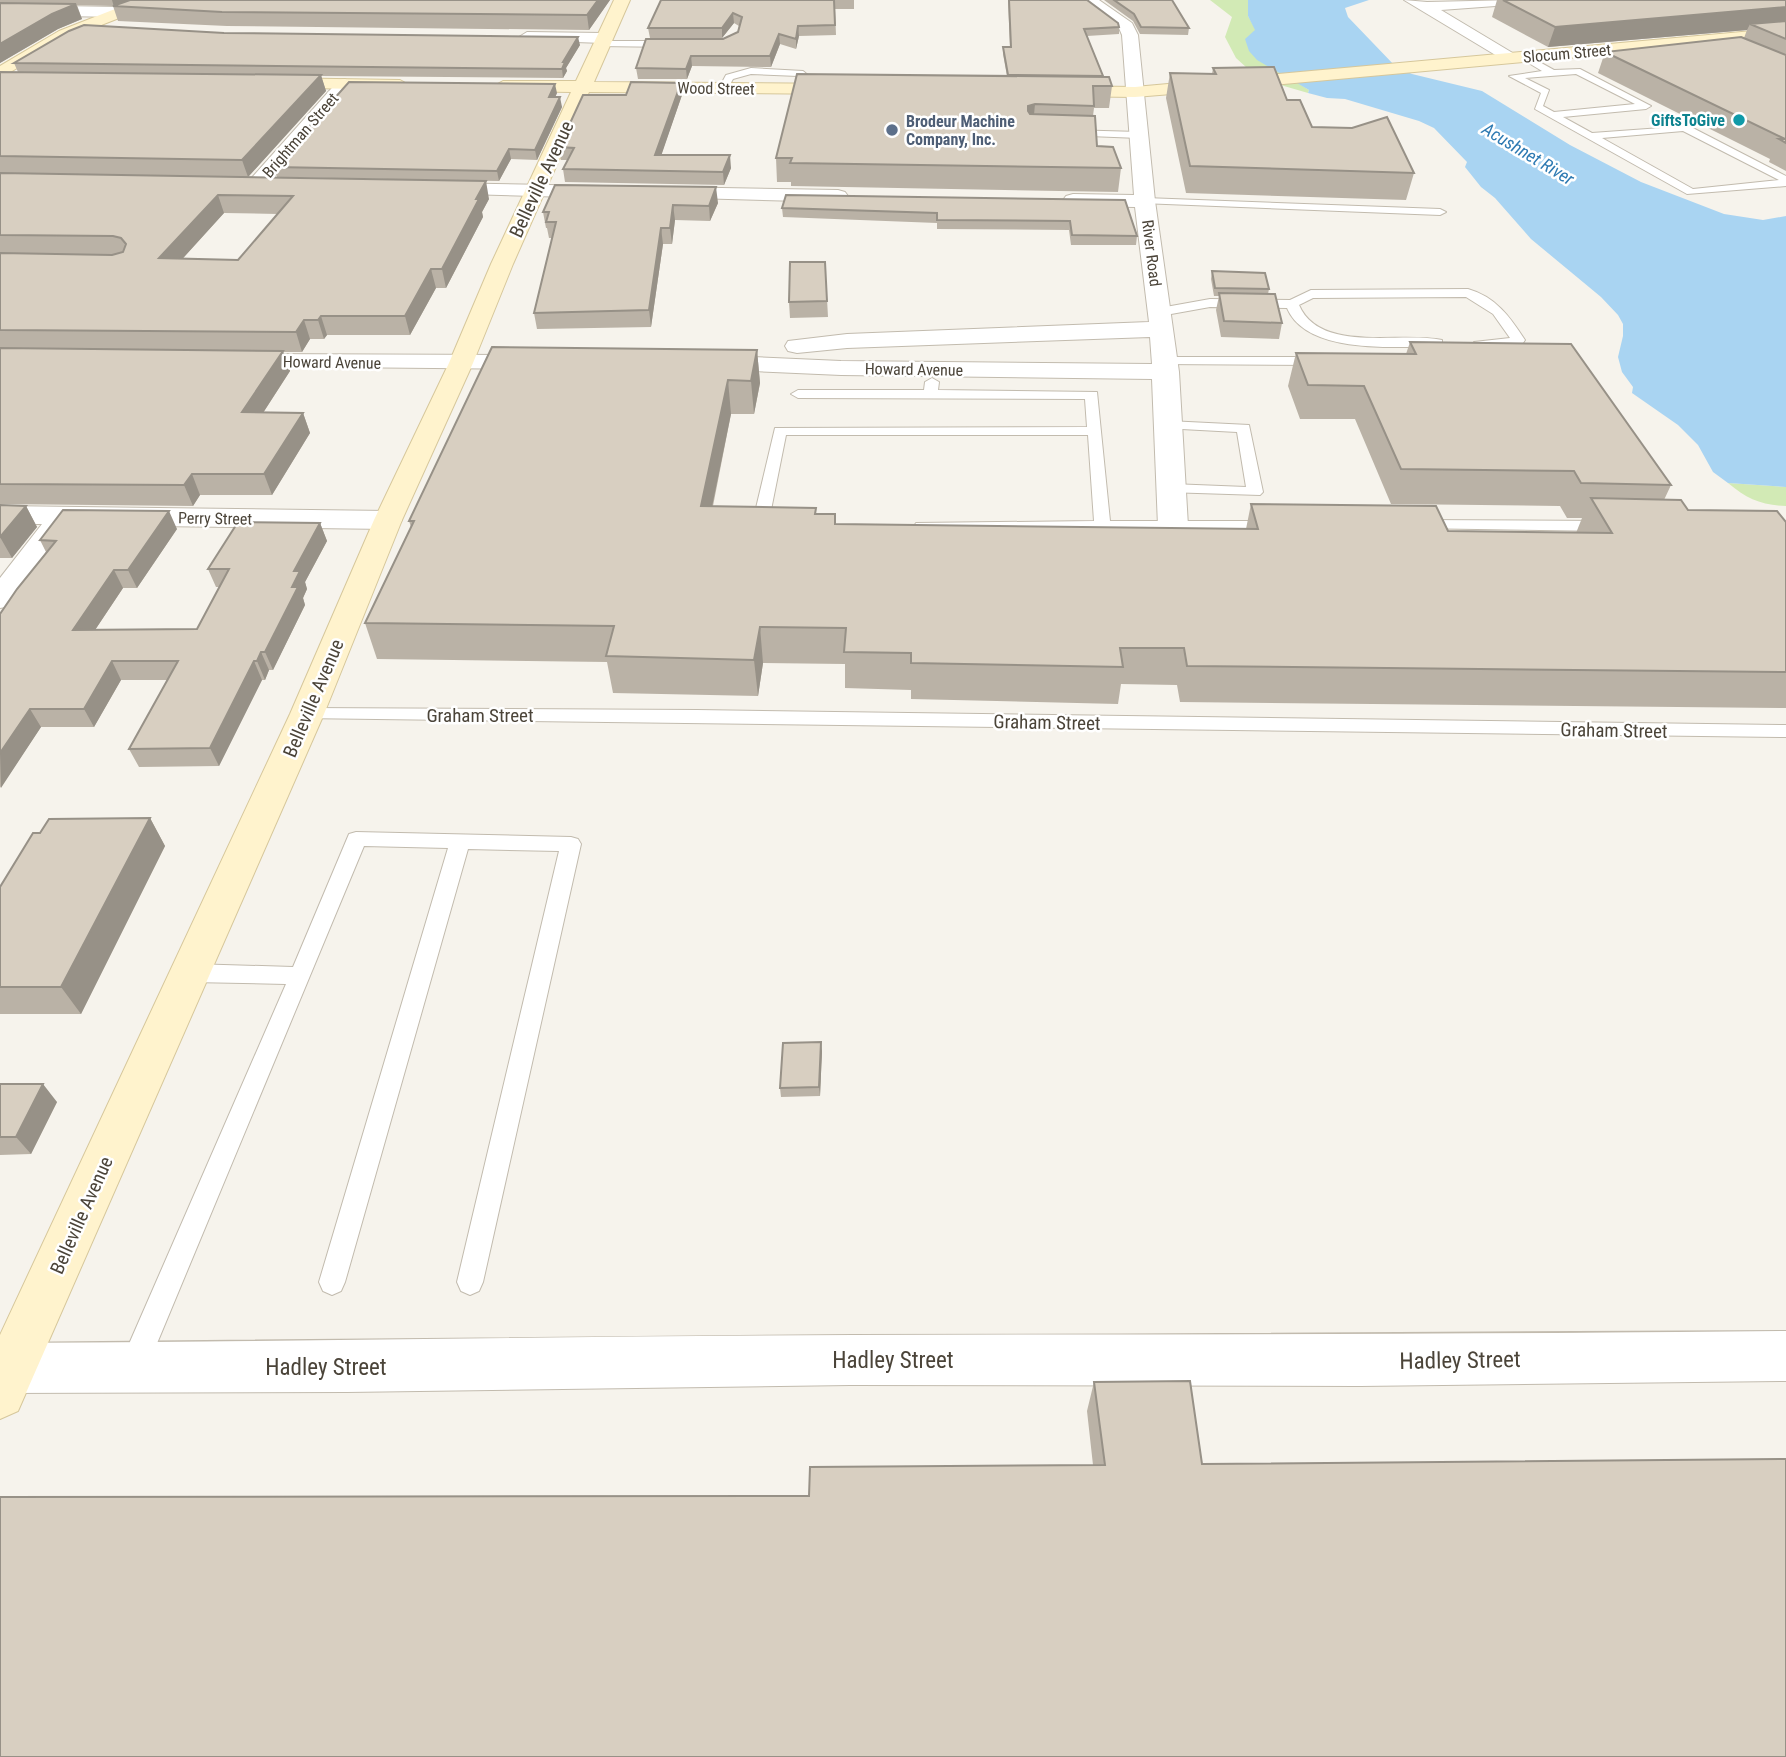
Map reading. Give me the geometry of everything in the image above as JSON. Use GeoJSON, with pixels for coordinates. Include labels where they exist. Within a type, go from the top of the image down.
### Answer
{"type":"FeatureCollection","features":[{"type":"Feature","properties":{"kind":"main road"},"geometry":{"type":"LineString","coordinates":[[0,73],[41,47],[81,27],[152,0]]}},
{"type":"Feature","properties":{"kind":"main road","name":"Belleville Avenue"},"geometry":{"type":"LineString","coordinates":[[4,1376],[191,973],[307,714],[387,520],[461,363],[622,0]]}},
{"type":"Feature","properties":{"kind":"main road","name":"Slocum Street"},"geometry":{"type":"LineString","coordinates":[[1135,92],[1786,33]]}},
{"type":"Feature","properties":{"kind":"main road"},"geometry":{"type":"LineString","coordinates":[[0,80],[23,80]]}},
{"type":"Feature","properties":{"kind":"main road"},"geometry":{"type":"LineString","coordinates":[[261,83],[424,85]]}},
{"type":"Feature","properties":{"kind":"main road","name":"Wood Street"},"geometry":{"type":"LineString","coordinates":[[491,86],[869,89]]}},
{"type":"Feature","properties":{"kind":"main road"},"geometry":{"type":"LineString","coordinates":[[1044,91],[1135,92]]}},
{"type":"Feature","properties":{"kind":"street","name":"River Road"},"geometry":{"type":"LineString","coordinates":[[1089,0],[1121,22],[1128,31],[1145,201],[1161,321],[1173,526]]}},
{"type":"Feature","properties":{"kind":"street"},"geometry":{"type":"LineString","coordinates":[[1418,3],[1509,0]]}},
{"type":"Feature","properties":{"kind":"street"},"geometry":{"type":"LineString","coordinates":[[1418,3],[1519,58]]}},
{"type":"Feature","properties":{"kind":"street"},"geometry":{"type":"LineString","coordinates":[[0,10],[120,12]]}},
{"type":"Feature","properties":{"kind":"street"},"geometry":{"type":"LineString","coordinates":[[81,27],[124,29]]}},
{"type":"Feature","properties":{"kind":"street"},"geometry":{"type":"LineString","coordinates":[[505,37],[602,41]]}},
{"type":"Feature","properties":{"kind":"street"},"geometry":{"type":"LineString","coordinates":[[1711,40],[1744,55]]}},
{"type":"Feature","properties":{"kind":"street","name":"Brightman Street"},"geometry":{"type":"LineString","coordinates":[[256,186],[345,84]]}},
{"type":"Feature","properties":{"kind":"street"},"geometry":{"type":"LineString","coordinates":[[229,186],[282,187]]}},
{"type":"Feature","properties":{"kind":"street"},"geometry":{"type":"LineString","coordinates":[[416,189],[619,192]]}},
{"type":"Feature","properties":{"kind":"street"},"geometry":{"type":"LineString","coordinates":[[647,193],[854,196]]}},
{"type":"Feature","properties":{"kind":"street"},"geometry":{"type":"LineString","coordinates":[[1048,200],[1145,201]]}},
{"type":"Feature","properties":{"kind":"street","name":"Howard Avenue"},"geometry":{"type":"LineString","coordinates":[[1161,321],[847,341],[683,359],[841,368],[932,381],[1165,366]]}},
{"type":"Feature","properties":{"kind":"street","name":"Howard Avenue"},"geometry":{"type":"LineString","coordinates":[[209,360],[563,362]]}},
{"type":"Feature","properties":{"kind":"street","name":"Perry Street"},"geometry":{"type":"LineString","coordinates":[[0,515],[387,520]]}},
{"type":"Feature","properties":{"kind":"street"},"geometry":{"type":"LineString","coordinates":[[0,599],[63,516]]}},
{"type":"Feature","properties":{"kind":"street","name":"Hadley Street"},"geometry":{"type":"LineString","coordinates":[[4,1376],[132,1367],[850,1360],[1360,1361],[1786,1356]]}},
{"type":"Feature","properties":{"kind":"lane"},"geometry":{"type":"LineString","coordinates":[[602,41],[683,44]]}},
{"type":"Feature","properties":{"kind":"lane"},"geometry":{"type":"LineString","coordinates":[[1631,47],[1650,56]]}},
{"type":"Feature","properties":{"kind":"lane"},"geometry":{"type":"LineString","coordinates":[[1519,58],[1552,73]]}},
{"type":"Feature","properties":{"kind":"lane"},"geometry":{"type":"LineString","coordinates":[[1590,68],[1514,76],[1546,92],[1538,107],[1691,192],[1786,182]]}},
{"type":"Feature","properties":{"kind":"lane"},"geometry":{"type":"LineString","coordinates":[[1553,116],[1646,106],[1577,71]]}},
{"type":"Feature","properties":{"kind":"lane"},"geometry":{"type":"LineString","coordinates":[[1590,136],[1685,128],[1786,182]]}},
{"type":"Feature","properties":{"kind":"lane"},"geometry":{"type":"LineString","coordinates":[[1058,133],[1139,135]]}},
{"type":"Feature","properties":{"kind":"lane"},"geometry":{"type":"LineString","coordinates":[[1145,201],[1440,212]]}},
{"type":"Feature","properties":{"kind":"lane"},"geometry":{"type":"LineString","coordinates":[[1161,321],[1210,303],[1292,303],[1311,293],[1468,293],[1487,299],[1505,319],[1518,340],[1496,345],[1355,340],[1323,335],[1300,320],[1292,303]]}},
{"type":"Feature","properties":{"kind":"lane","name":"Howard Avenue"},"geometry":{"type":"LineString","coordinates":[[1165,366],[1329,361]]}},
{"type":"Feature","properties":{"kind":"lane"},"geometry":{"type":"LineString","coordinates":[[798,394],[932,381],[1092,396],[1102,526]]}},
{"type":"Feature","properties":{"kind":"lane"},"geometry":{"type":"LineString","coordinates":[[1168,425],[1244,428],[1255,492],[1171,489]]}},
{"type":"Feature","properties":{"kind":"lane"},"geometry":{"type":"LineString","coordinates":[[787,525],[760,525],[780,431],[1095,431]]}},
{"type":"Feature","properties":{"kind":"lane"},"geometry":{"type":"LineString","coordinates":[[1405,525],[1621,526]]}},
{"type":"Feature","properties":{"kind":"lane"},"geometry":{"type":"LineString","coordinates":[[910,526],[1296,526]]}},
{"type":"Feature","properties":{"kind":"lane","name":"Graham Street"},"geometry":{"type":"LineString","coordinates":[[307,714],[683,716],[1786,731]]}},
{"type":"Feature","properties":{"kind":"lane"},"geometry":{"type":"LineString","coordinates":[[132,1367],[349,863],[356,839],[571,844],[470,1282]]}},
{"type":"Feature","properties":{"kind":"lane"},"geometry":{"type":"LineString","coordinates":[[332,1282],[460,841]]}},
{"type":"Feature","properties":{"kind":"lane"},"geometry":{"type":"LineString","coordinates":[[191,973],[301,976]]}},
{"type":"Feature","properties":{"kind":"green space"},"geometry":{"type":"Polygon","coordinates":[[[1210,0],[1248,0],[1248,16],[1279,71],[1309,90],[1308,93],[1284,86],[1247,68],[1236,58],[1225,37],[1232,17],[1210,0]]]}},
{"type":"Feature","properties":{"kind":"green space"},"geometry":{"type":"Polygon","coordinates":[[[1728,483],[1786,487],[1786,506],[1755,500],[1728,483]]]}},
{"type":"Feature","properties":{"kind":"water","name":"Acushnet River"},"geometry":{"type":"Polygon","coordinates":[[[1248,0],[1369,0],[1345,8],[1348,17],[1396,67],[1412,74],[1482,91],[1570,145],[1641,182],[1724,214],[1763,220],[1786,216],[1786,487],[1728,483],[1713,472],[1698,445],[1678,425],[1632,393],[1633,387],[1622,372],[1618,357],[1623,324],[1618,315],[1601,297],[1531,239],[1495,198],[1481,187],[1465,167],[1467,162],[1434,128],[1345,99],[1308,93],[1309,90],[1257,60],[1249,51],[1245,39],[1255,30],[1248,16],[1248,0]]]}},
{"type":"Feature","properties":{"kind":"building"},"geometry":{"type":"Polygon","coordinates":[[[130,0],[598,0],[587,15],[222,12],[113,6],[130,0]]]}},
{"type":"Feature","properties":{"kind":"building"},"geometry":{"type":"Polygon","coordinates":[[[661,0],[834,0],[835,25],[798,26],[796,39],[779,34],[770,56],[691,56],[686,69],[636,68],[646,39],[723,39],[738,32],[742,17],[733,13],[722,28],[648,28],[661,0]]]}},
{"type":"Feature","properties":{"kind":"building"},"geometry":{"type":"Polygon","coordinates":[[[1009,0],[1087,0],[1118,23],[1119,27],[1084,29],[1103,76],[1008,75],[1003,47],[1011,47],[1009,0]]]}},
{"type":"Feature","properties":{"kind":"building"},"geometry":{"type":"Polygon","coordinates":[[[1114,0],[1172,0],[1189,28],[1141,27],[1134,14],[1114,0]]]}},
{"type":"Feature","properties":{"kind":"building"},"geometry":{"type":"Polygon","coordinates":[[[1503,0],[1786,0],[1786,7],[1555,27],[1503,0]]]}},
{"type":"Feature","properties":{"kind":"building"},"geometry":{"type":"Polygon","coordinates":[[[0,3],[76,4],[52,14],[0,44],[0,3]]]}},
{"type":"Feature","properties":{"kind":"building"},"geometry":{"type":"Polygon","coordinates":[[[1786,21],[1786,39],[1750,24],[1786,21]]]}},
{"type":"Feature","properties":{"kind":"building"},"geometry":{"type":"Polygon","coordinates":[[[84,25],[224,33],[578,37],[563,62],[562,69],[14,63],[84,25]]]}},
{"type":"Feature","properties":{"kind":"building"},"geometry":{"type":"Polygon","coordinates":[[[1741,37],[1786,55],[1786,143],[1779,139],[1785,139],[1605,52],[1741,37]]]}},
{"type":"Feature","properties":{"kind":"building"},"geometry":{"type":"Polygon","coordinates":[[[1274,67],[1287,100],[1300,100],[1312,127],[1352,128],[1387,117],[1414,173],[1190,166],[1170,73],[1216,74],[1213,68],[1274,67]]]}},
{"type":"Feature","properties":{"kind":"building"},"geometry":{"type":"Polygon","coordinates":[[[0,72],[321,75],[242,160],[0,156],[0,72]]]}},
{"type":"Feature","properties":{"kind":"building"},"geometry":{"type":"Polygon","coordinates":[[[797,74],[1109,77],[1112,86],[1093,86],[1094,106],[1035,104],[1028,106],[1028,111],[1030,114],[1095,116],[1097,146],[1113,147],[1121,168],[790,163],[792,158],[776,158],[797,74]]]}},
{"type":"Feature","properties":{"kind":"building"},"geometry":{"type":"Polygon","coordinates":[[[349,82],[555,84],[549,97],[560,97],[535,150],[509,149],[497,171],[273,167],[349,82]]]}},
{"type":"Feature","properties":{"kind":"building"},"geometry":{"type":"Polygon","coordinates":[[[631,82],[681,83],[655,155],[730,155],[723,172],[563,169],[574,148],[559,147],[583,95],[626,95],[631,82]]]}},
{"type":"Feature","properties":{"kind":"building"},"geometry":{"type":"Polygon","coordinates":[[[0,173],[486,181],[442,269],[431,269],[405,316],[321,316],[318,320],[304,320],[296,332],[0,330],[0,253],[112,255],[123,252],[126,244],[121,238],[113,236],[0,235],[0,173]],[[218,195],[159,258],[238,260],[293,196],[218,195]]]}},
{"type":"Feature","properties":{"kind":"building"},"geometry":{"type":"Polygon","coordinates":[[[555,185],[716,187],[709,206],[673,205],[670,228],[661,228],[649,310],[534,313],[556,222],[546,222],[549,212],[543,212],[555,185]]]}},
{"type":"Feature","properties":{"kind":"building"},"geometry":{"type":"Polygon","coordinates":[[[786,195],[1125,200],[1137,236],[1072,235],[1070,221],[937,220],[937,213],[782,208],[786,195]]]}},
{"type":"Feature","properties":{"kind":"building"},"geometry":{"type":"Polygon","coordinates":[[[790,262],[825,262],[827,301],[789,302],[790,262]]]}},
{"type":"Feature","properties":{"kind":"building"},"geometry":{"type":"Polygon","coordinates":[[[1212,271],[1265,273],[1269,289],[1215,288],[1212,271]]]}},
{"type":"Feature","properties":{"kind":"building"},"geometry":{"type":"Polygon","coordinates":[[[1219,293],[1275,294],[1282,323],[1224,321],[1219,293]]]}},
{"type":"Feature","properties":{"kind":"building"},"geometry":{"type":"Polygon","coordinates":[[[1410,342],[1571,344],[1671,485],[1581,483],[1574,471],[1401,469],[1364,386],[1308,385],[1296,353],[1416,354],[1410,342]]]}},
{"type":"Feature","properties":{"kind":"building"},"geometry":{"type":"Polygon","coordinates":[[[492,347],[757,350],[751,381],[728,380],[701,506],[816,508],[815,514],[835,514],[835,524],[1258,529],[1251,504],[1436,506],[1448,531],[1612,533],[1591,498],[1681,500],[1688,510],[1777,511],[1786,522],[1786,672],[1187,666],[1184,648],[1120,648],[1123,667],[911,663],[911,653],[844,652],[846,628],[760,627],[754,660],[606,656],[614,626],[365,623],[414,521],[409,521],[492,347]]]}},
{"type":"Feature","properties":{"kind":"building"},"geometry":{"type":"Polygon","coordinates":[[[0,348],[283,351],[242,412],[303,413],[264,474],[192,474],[184,485],[0,484],[0,348]]]}},
{"type":"Feature","properties":{"kind":"building"},"geometry":{"type":"Polygon","coordinates":[[[0,505],[26,506],[0,537],[0,505]]]}},
{"type":"Feature","properties":{"kind":"building"},"geometry":{"type":"Polygon","coordinates":[[[63,510],[169,511],[128,570],[114,570],[73,630],[197,629],[229,569],[208,569],[238,522],[320,523],[294,571],[300,571],[292,587],[298,587],[265,652],[261,652],[257,661],[254,661],[210,748],[129,749],[178,661],[112,661],[84,709],[30,709],[0,753],[0,614],[56,541],[40,540],[63,510]]]}},
{"type":"Feature","properties":{"kind":"building"},"geometry":{"type":"Polygon","coordinates":[[[150,818],[61,987],[0,987],[0,887],[33,833],[40,833],[49,819],[150,818]]]}},
{"type":"Feature","properties":{"kind":"building"},"geometry":{"type":"Polygon","coordinates":[[[821,1042],[819,1087],[780,1088],[783,1043],[821,1042]]]}},
{"type":"Feature","properties":{"kind":"building"},"geometry":{"type":"Polygon","coordinates":[[[0,1084],[43,1084],[16,1137],[0,1137],[0,1084]]]}},
{"type":"Feature","properties":{"kind":"building"},"geometry":{"type":"Polygon","coordinates":[[[1190,1381],[1202,1464],[1786,1459],[1786,1757],[0,1757],[0,1497],[809,1496],[810,1467],[1105,1465],[1094,1382],[1190,1381]]]}},
{"type":"Feature","properties":{"kind":"place","name":"GiftsToGive"},"geometry":{"type":"Point","coordinates":[1739,120]}},
{"type":"Feature","properties":{"kind":"place","name":"Brodeur Machine Company, Inc."},"geometry":{"type":"Point","coordinates":[892,130]}}]}
